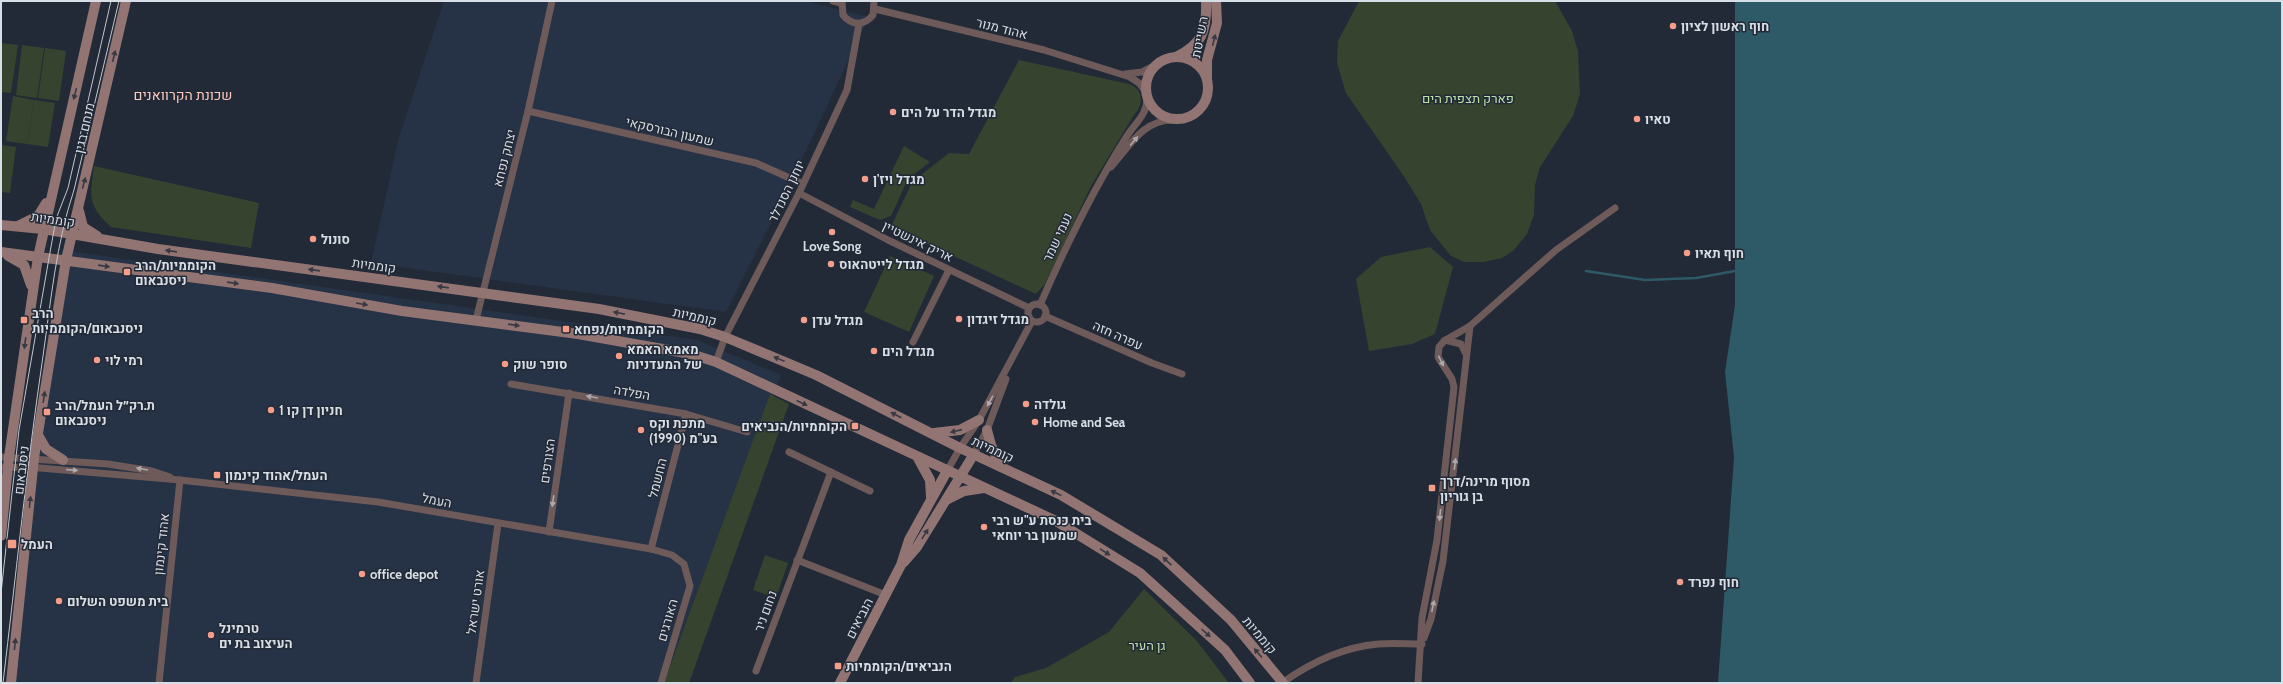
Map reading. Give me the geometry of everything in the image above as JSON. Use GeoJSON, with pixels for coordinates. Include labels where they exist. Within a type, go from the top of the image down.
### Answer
{"type":"FeatureCollection","features":[{"type":"Feature","properties":{"kind":"main road","name":"מנחם בגין"},"geometry":{"type":"LineString","coordinates":[[38,257],[50,196],[96,1]]}},
{"type":"Feature","properties":{"kind":"main road","name":"מנחם בגין"},"geometry":{"type":"LineString","coordinates":[[66,260],[126,1]]}},
{"type":"Feature","properties":{"kind":"main road","name":"השייטת"},"geometry":{"type":"LineString","coordinates":[[1175,57],[1194,45],[1203,33],[1206,21],[1206,1]]}},
{"type":"Feature","properties":{"kind":"main road","name":"השייטת"},"geometry":{"type":"LineString","coordinates":[[1207,77],[1207,60],[1216,30],[1216,1]]}},
{"type":"Feature","properties":{"kind":"main road"},"geometry":{"type":"LineString","coordinates":[[1175,57],[1188,59],[1196,63],[1207,77],[1208,94],[1199,111],[1182,120],[1172,120],[1157,113],[1146,96],[1147,78],[1154,66],[1162,61],[1175,57]]}},
{"type":"Feature","properties":{"kind":"main road"},"geometry":{"type":"LineString","coordinates":[[14,227],[38,216],[50,196]]}},
{"type":"Feature","properties":{"kind":"main road"},"geometry":{"type":"LineString","coordinates":[[78,204],[79,217],[83,227],[104,240]]}},
{"type":"Feature","properties":{"kind":"main road","name":"קוממיות"},"geometry":{"type":"LineString","coordinates":[[1,225],[43,229],[104,240],[599,309],[700,329],[725,337],[816,375],[960,448],[1061,495],[1161,555],[1231,620],[1282,683]]}},
{"type":"Feature","properties":{"kind":"main road"},"geometry":{"type":"LineString","coordinates":[[1,253],[66,260],[272,288],[402,310],[613,340],[691,354],[716,362],[916,457],[1056,521],[1140,573],[1225,650],[1250,683]]}},
{"type":"Feature","properties":{"kind":"main road"},"geometry":{"type":"LineString","coordinates":[[1,253],[24,265],[30,278],[32,291]]}},
{"type":"Feature","properties":{"kind":"main road","name":"ניסנבאום"},"geometry":{"type":"LineString","coordinates":[[1,536],[5,462],[38,257]]}},
{"type":"Feature","properties":{"kind":"main road","name":"ניסנבאום"},"geometry":{"type":"LineString","coordinates":[[10,683],[34,463],[66,260]]}},
{"type":"Feature","properties":{"kind":"main road"},"geometry":{"type":"LineString","coordinates":[[931,433],[960,430],[979,420]]}},
{"type":"Feature","properties":{"kind":"main road"},"geometry":{"type":"LineString","coordinates":[[987,430],[991,445],[1001,467]]}},
{"type":"Feature","properties":{"kind":"main road"},"geometry":{"type":"LineString","coordinates":[[38,435],[46,448],[63,460]]}},
{"type":"Feature","properties":{"kind":"main road","name":"הנביאים"},"geometry":{"type":"LineString","coordinates":[[901,565],[917,547],[974,454]]}},
{"type":"Feature","properties":{"kind":"main road"},"geometry":{"type":"LineString","coordinates":[[916,457],[930,480],[931,498]]}},
{"type":"Feature","properties":{"kind":"main road","name":"הנביאים"},"geometry":{"type":"LineString","coordinates":[[840,683],[901,565],[909,540],[947,471]]}},
{"type":"Feature","properties":{"kind":"main road"},"geometry":{"type":"LineString","coordinates":[[946,500],[964,490],[984,488]]}},
{"type":"Feature","properties":{"kind":"street","name":"יצחק נפחא"},"geometry":{"type":"LineString","coordinates":[[476,320],[528,111],[552,1]]}},
{"type":"Feature","properties":{"kind":"street"},"geometry":{"type":"LineString","coordinates":[[833,1],[842,2],[843,15],[846,20],[859,24],[870,20],[875,9],[874,1]]}},
{"type":"Feature","properties":{"kind":"street","name":"אהוד מנור"},"geometry":{"type":"LineString","coordinates":[[875,9],[1044,50],[1122,74],[1139,83],[1146,96]]}},
{"type":"Feature","properties":{"kind":"street","name":"יוחנן הסנדלר"},"geometry":{"type":"LineString","coordinates":[[716,362],[725,337],[799,193],[847,90],[859,24]]}},
{"type":"Feature","properties":{"kind":"street","name":"אהוד מנור"},"geometry":{"type":"LineString","coordinates":[[1122,74],[1142,72],[1154,66]]}},
{"type":"Feature","properties":{"kind":"street","name":"נעמי שמר"},"geometry":{"type":"LineString","coordinates":[[1040,304],[1068,240],[1099,181],[1128,133],[1146,111],[1146,96]]}},
{"type":"Feature","properties":{"kind":"street","name":"שמעון הבורסקאי"},"geometry":{"type":"LineString","coordinates":[[528,111],[756,163],[803,184]]}},
{"type":"Feature","properties":{"kind":"street","name":"נעמי שמר"},"geometry":{"type":"LineString","coordinates":[[1099,181],[1147,126],[1158,121],[1172,120]]}},
{"type":"Feature","properties":{"kind":"street","name":"אריק אינשטיין"},"geometry":{"type":"LineString","coordinates":[[799,193],[892,242],[1029,308]]}},
{"type":"Feature","properties":{"kind":"street"},"geometry":{"type":"LineString","coordinates":[[1418,683],[1422,644],[1422,618],[1437,540],[1453,395],[1452,379],[1438,357],[1439,347],[1446,340],[1470,326],[1556,250],[1615,208]]}},
{"type":"Feature","properties":{"kind":"street"},"geometry":{"type":"LineString","coordinates":[[913,342],[950,270]]}},
{"type":"Feature","properties":{"kind":"street"},"geometry":{"type":"LineString","coordinates":[[1034,304],[1040,304],[1045,309],[1045,316],[1038,322],[1032,321],[1028,315],[1029,308],[1034,304]]}},
{"type":"Feature","properties":{"kind":"street","name":"עפרה חזה"},"geometry":{"type":"LineString","coordinates":[[1045,316],[1152,363],[1182,374]]}},
{"type":"Feature","properties":{"kind":"street"},"geometry":{"type":"LineString","coordinates":[[947,471],[960,448],[979,420],[1032,321]]}},
{"type":"Feature","properties":{"kind":"street"},"geometry":{"type":"LineString","coordinates":[[1422,644],[1431,619],[1443,561],[1470,326]]}},
{"type":"Feature","properties":{"kind":"street"},"geometry":{"type":"LineString","coordinates":[[1446,340],[1461,344],[1467,356]]}},
{"type":"Feature","properties":{"kind":"street"},"geometry":{"type":"LineString","coordinates":[[974,454],[987,430],[1014,357]]}},
{"type":"Feature","properties":{"kind":"street","name":"הפלדה"},"geometry":{"type":"LineString","coordinates":[[511,384],[686,414],[747,432]]}},
{"type":"Feature","properties":{"kind":"street","name":"הצורפים"},"geometry":{"type":"LineString","coordinates":[[549,532],[569,393]]}},
{"type":"Feature","properties":{"kind":"street","name":"החשמל"},"geometry":{"type":"LineString","coordinates":[[651,549],[686,414]]}},
{"type":"Feature","properties":{"kind":"street"},"geometry":{"type":"LineString","coordinates":[[789,452],[870,491]]}},
{"type":"Feature","properties":{"kind":"street","name":"העמל"},"geometry":{"type":"LineString","coordinates":[[34,463],[63,460],[131,467],[152,471],[180,480]]}},
{"type":"Feature","properties":{"kind":"street"},"geometry":{"type":"LineString","coordinates":[[5,462],[34,463]]}},
{"type":"Feature","properties":{"kind":"street","name":"העמל"},"geometry":{"type":"LineString","coordinates":[[5,462],[34,463],[378,502],[498,524],[651,549],[672,555],[684,564]]}},
{"type":"Feature","properties":{"kind":"street","name":"נחום ניר"},"geometry":{"type":"LineString","coordinates":[[756,671],[831,472]]}},
{"type":"Feature","properties":{"kind":"street","name":"אהוד קינמון"},"geometry":{"type":"LineString","coordinates":[[161,681],[180,480]]}},
{"type":"Feature","properties":{"kind":"street","name":"אורט ישראל"},"geometry":{"type":"LineString","coordinates":[[476,683],[498,524]]}},
{"type":"Feature","properties":{"kind":"street"},"geometry":{"type":"LineString","coordinates":[[797,560],[886,595]]}},
{"type":"Feature","properties":{"kind":"street","name":"האורגים"},"geometry":{"type":"LineString","coordinates":[[661,683],[690,586],[684,564]]}},
{"type":"Feature","properties":{"kind":"street"},"geometry":{"type":"LineString","coordinates":[[1282,683],[1318,660],[1349,650],[1378,644],[1422,644]]}},
{"type":"Feature","properties":{"kind":"shaded area"},"geometry":{"type":"Polygon","coordinates":[[[444,1],[805,1],[869,17],[786,193],[726,312],[371,263],[399,137],[444,1]]]}},
{"type":"Feature","properties":{"kind":"shaded area"},"geometry":{"type":"Polygon","coordinates":[[[1735,1],[2282,1],[2282,683],[1718,683],[1734,457],[1725,372],[1735,305],[1735,1]]]}},
{"type":"Feature","properties":{"kind":"shaded area"},"geometry":{"type":"Polygon","coordinates":[[[61,250],[697,340],[781,375],[672,683],[15,683],[61,250]]]}},
{"type":"Feature","properties":{"kind":"green space","name":"פארק תצפית הים"},"geometry":{"type":"Polygon","coordinates":[[[1359,1],[1555,1],[1572,31],[1578,51],[1580,94],[1573,116],[1540,167],[1535,185],[1534,215],[1527,234],[1514,250],[1502,258],[1484,262],[1464,262],[1451,256],[1430,230],[1421,204],[1405,178],[1346,93],[1337,63],[1338,41],[1359,1]]]}},
{"type":"Feature","properties":{"kind":"green space"},"geometry":{"type":"Polygon","coordinates":[[[1,43],[18,45],[11,93],[1,92],[1,43]]]}},
{"type":"Feature","properties":{"kind":"green space"},"geometry":{"type":"Polygon","coordinates":[[[22,45],[44,48],[37,98],[16,95],[22,45]]]}},
{"type":"Feature","properties":{"kind":"green space"},"geometry":{"type":"Polygon","coordinates":[[[45,48],[66,51],[59,101],[38,98],[45,48]]]}},
{"type":"Feature","properties":{"kind":"green space"},"geometry":{"type":"Polygon","coordinates":[[[1019,60],[1129,84],[1138,90],[1141,98],[1137,111],[1091,186],[1045,284],[1036,294],[891,227],[912,182],[949,153],[969,154],[1019,60]]]}},
{"type":"Feature","properties":{"kind":"green space"},"geometry":{"type":"Polygon","coordinates":[[[13,96],[34,100],[27,144],[6,141],[13,96]]]}},
{"type":"Feature","properties":{"kind":"green space"},"geometry":{"type":"Polygon","coordinates":[[[34,100],[55,103],[48,147],[27,144],[34,100]]]}},
{"type":"Feature","properties":{"kind":"green space"},"geometry":{"type":"Polygon","coordinates":[[[1,145],[16,147],[10,193],[1,192],[1,145]]]}},
{"type":"Feature","properties":{"kind":"green space"},"geometry":{"type":"Polygon","coordinates":[[[904,146],[930,162],[908,179],[891,216],[880,220],[850,207],[853,200],[874,209],[904,146]]]}},
{"type":"Feature","properties":{"kind":"green space"},"geometry":{"type":"Polygon","coordinates":[[[94,166],[259,203],[251,248],[111,227],[98,212],[92,200],[91,193],[94,166]]]}},
{"type":"Feature","properties":{"kind":"green space"},"geometry":{"type":"Polygon","coordinates":[[[1430,247],[1453,267],[1435,334],[1412,344],[1369,351],[1356,279],[1381,257],[1430,247]]]}},
{"type":"Feature","properties":{"kind":"green space"},"geometry":{"type":"Polygon","coordinates":[[[890,256],[934,276],[909,332],[864,312],[890,256]]]}},
{"type":"Feature","properties":{"kind":"green space"},"geometry":{"type":"Polygon","coordinates":[[[770,394],[789,404],[689,683],[664,683],[770,394]]]}},
{"type":"Feature","properties":{"kind":"green space"},"geometry":{"type":"Polygon","coordinates":[[[765,555],[788,563],[776,598],[753,590],[765,555]]]}},
{"type":"Feature","properties":{"kind":"green space","name":"גן העיר"},"geometry":{"type":"Polygon","coordinates":[[[1144,589],[1196,640],[1229,683],[1011,683],[1015,677],[1046,668],[1109,632],[1144,589]]]}},
{"type":"Feature","properties":{"kind":"waterway"},"geometry":{"type":"LineString","coordinates":[[1586,271],[1645,280],[1696,278],[1735,271]]}},
{"type":"Feature","properties":{"kind":"tram line"},"geometry":{"type":"LineString","coordinates":[[1,593],[19,430],[56,219],[68,188],[111,1]]}},
{"type":"Feature","properties":{"kind":"tram line"},"geometry":{"type":"LineString","coordinates":[[3,683],[32,438],[58,251],[119,1]]}},
{"type":"Feature","properties":{"kind":"place","name":"חוף ראשון לציון"},"geometry":{"type":"Point","coordinates":[1673,26]}},
{"type":"Feature","properties":{"kind":"place","name":"מגדל הדר על הים"},"geometry":{"type":"Point","coordinates":[893,112]}},
{"type":"Feature","properties":{"kind":"place","name":"טאיו"},"geometry":{"type":"Point","coordinates":[1637,119]}},
{"type":"Feature","properties":{"kind":"place","name":"מגדל ויז'ן"},"geometry":{"type":"Point","coordinates":[865,179]}},
{"type":"Feature","properties":{"kind":"place","name":"Love Song"},"geometry":{"type":"Point","coordinates":[832,232]}},
{"type":"Feature","properties":{"kind":"place","name":"סונול"},"geometry":{"type":"Point","coordinates":[313,239]}},
{"type":"Feature","properties":{"kind":"place","name":"חוף תאיו"},"geometry":{"type":"Point","coordinates":[1687,253]}},
{"type":"Feature","properties":{"kind":"place","name":"מגדל לייטהאוס"},"geometry":{"type":"Point","coordinates":[831,264]}},
{"type":"Feature","properties":{"kind":"place","name":"הקוממיות/הרב ניסנבאום"},"geometry":{"type":"Point","coordinates":[127,272]}},
{"type":"Feature","properties":{"kind":"place","name":"מגדל זיגדון"},"geometry":{"type":"Point","coordinates":[959,319]}},
{"type":"Feature","properties":{"kind":"place","name":"הרב ניסנבאום/הקוממיות"},"geometry":{"type":"Point","coordinates":[24,320]}},
{"type":"Feature","properties":{"kind":"place","name":"מגדל עדן"},"geometry":{"type":"Point","coordinates":[804,320]}},
{"type":"Feature","properties":{"kind":"place","name":"הקוממיות/נפחא"},"geometry":{"type":"Point","coordinates":[566,329]}},
{"type":"Feature","properties":{"kind":"place","name":"מגדל הים"},"geometry":{"type":"Point","coordinates":[874,351]}},
{"type":"Feature","properties":{"kind":"place","name":"מאמא האמא של המעדניות"},"geometry":{"type":"Point","coordinates":[619,356]}},
{"type":"Feature","properties":{"kind":"place","name":"רמי לוי"},"geometry":{"type":"Point","coordinates":[97,360]}},
{"type":"Feature","properties":{"kind":"place","name":"סופר שוק"},"geometry":{"type":"Point","coordinates":[505,364]}},
{"type":"Feature","properties":{"kind":"place","name":"גולדה"},"geometry":{"type":"Point","coordinates":[1026,404]}},
{"type":"Feature","properties":{"kind":"place","name":"חניון דן קו 1"},"geometry":{"type":"Point","coordinates":[271,410]}},
{"type":"Feature","properties":{"kind":"place","name":"ת.רק״ל העמל/הרב ניסנבאום"},"geometry":{"type":"Point","coordinates":[47,412]}},
{"type":"Feature","properties":{"kind":"place","name":"Home and Sea"},"geometry":{"type":"Point","coordinates":[1035,422]}},
{"type":"Feature","properties":{"kind":"place","name":"הקוממיות/הנביאים"},"geometry":{"type":"Point","coordinates":[855,426]}},
{"type":"Feature","properties":{"kind":"place","name":"מתכת וקס (1990) בע\"מ"},"geometry":{"type":"Point","coordinates":[641,430]}},
{"type":"Feature","properties":{"kind":"place","name":"העמל/אהוד קינמון"},"geometry":{"type":"Point","coordinates":[217,475]}},
{"type":"Feature","properties":{"kind":"place","name":"מסוף מרינה/דרך בן גוריון"},"geometry":{"type":"Point","coordinates":[1432,488]}},
{"type":"Feature","properties":{"kind":"place","name":"בית כנסת ע\"ש רבי שמעון בר יוחאי"},"geometry":{"type":"Point","coordinates":[984,527]}},
{"type":"Feature","properties":{"kind":"place","name":"העמל"},"geometry":{"type":"Point","coordinates":[12,544]}},
{"type":"Feature","properties":{"kind":"place","name":"office depot"},"geometry":{"type":"Point","coordinates":[362,574]}},
{"type":"Feature","properties":{"kind":"place","name":"חוף נפרד"},"geometry":{"type":"Point","coordinates":[1680,582]}},
{"type":"Feature","properties":{"kind":"place","name":"בית משפט השלום"},"geometry":{"type":"Point","coordinates":[59,601]}},
{"type":"Feature","properties":{"kind":"place","name":"טרמינל העיצוב בת ים"},"geometry":{"type":"Point","coordinates":[211,635]}},
{"type":"Feature","properties":{"kind":"place","name":"הנביאים/הקוממיות"},"geometry":{"type":"Point","coordinates":[838,666]}},
{"type":"Feature","properties":{"kind":"district","name":"שכונת הקרוואנים"},"geometry":{"type":"Point","coordinates":[183,95]}}]}
